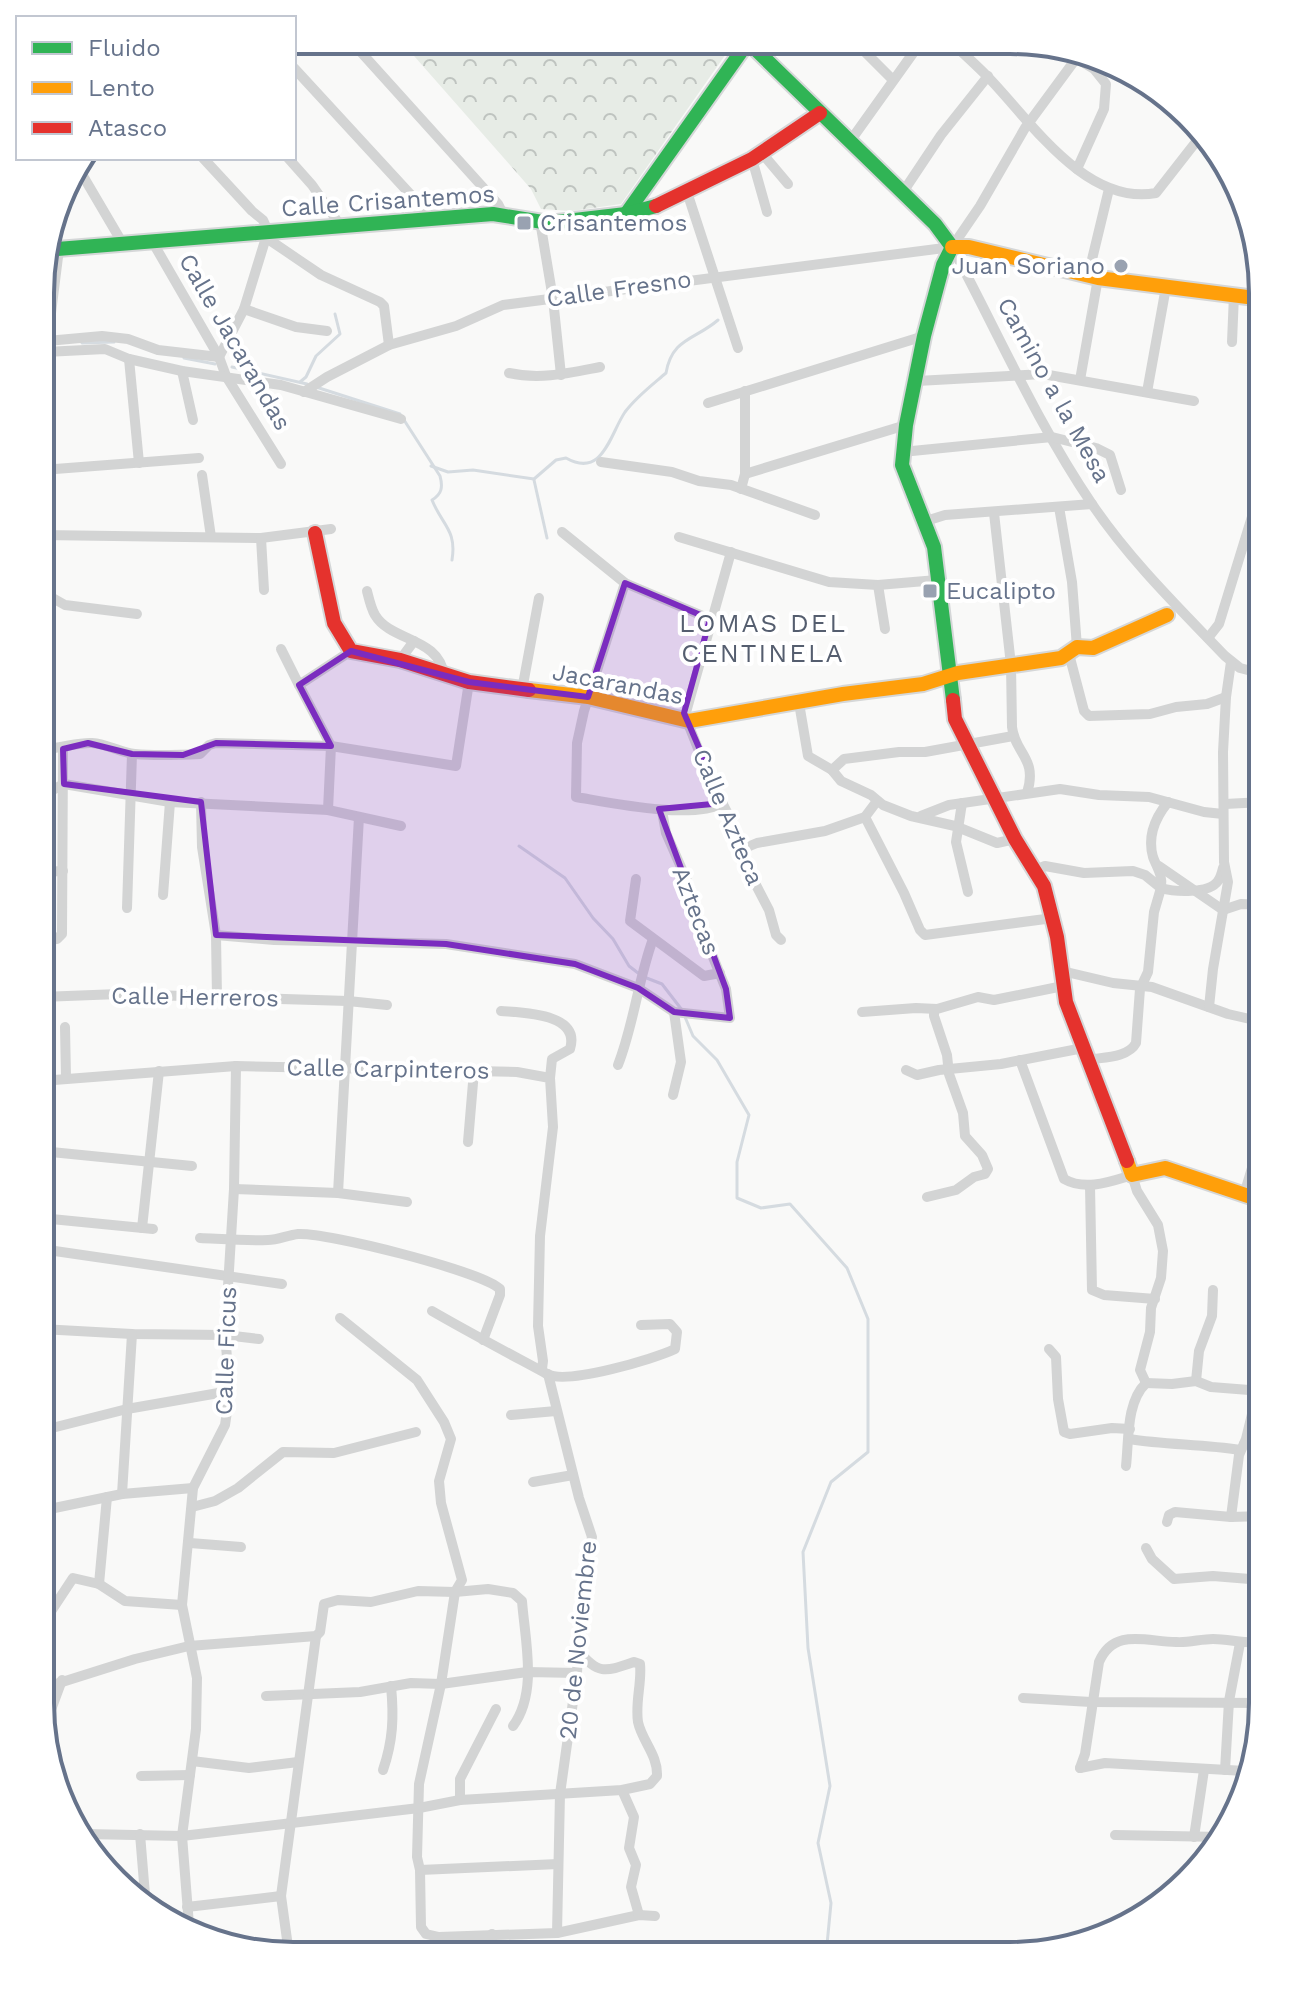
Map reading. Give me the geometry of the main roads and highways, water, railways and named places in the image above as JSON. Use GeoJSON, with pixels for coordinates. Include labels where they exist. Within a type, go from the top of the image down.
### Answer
{"type":"FeatureCollection","features":[{"type":"Feature","properties":{"kind":"waterway"},"geometry":{"type":"LineString","coordinates":[[300,382],[306,377],[316,356],[340,334],[335,314]]}},
{"type":"Feature","properties":{"kind":"waterway"},"geometry":{"type":"LineString","coordinates":[[431,466],[448,472],[473,470],[534,479],[556,460],[566,458],[589,463],[604,451],[629,407],[666,373],[669,361],[679,346],[718,320]]}},
{"type":"Feature","properties":{"kind":"waterway"},"geometry":{"type":"LineString","coordinates":[[82,343],[114,342]]}},
{"type":"Feature","properties":{"kind":"waterway"},"geometry":{"type":"LineString","coordinates":[[184,358],[215,364]]}},
{"type":"Feature","properties":{"kind":"waterway"},"geometry":{"type":"LineString","coordinates":[[232,367],[307,384]]}},
{"type":"Feature","properties":{"kind":"waterway"},"geometry":{"type":"LineString","coordinates":[[316,387],[400,414]]}},
{"type":"Feature","properties":{"kind":"waterway"},"geometry":{"type":"LineString","coordinates":[[404,420],[440,476],[441,490],[432,500],[451,534],[452,560]]}},
{"type":"Feature","properties":{"kind":"waterway"},"geometry":{"type":"LineString","coordinates":[[534,480],[547,538]]}},
{"type":"Feature","properties":{"kind":"waterway"},"geometry":{"type":"LineString","coordinates":[[519,846],[565,878],[593,918],[613,939],[629,966],[638,973]]}},
{"type":"Feature","properties":{"kind":"waterway"},"geometry":{"type":"LineString","coordinates":[[644,977],[662,984],[682,1010]]}},
{"type":"Feature","properties":{"kind":"waterway"},"geometry":{"type":"LineString","coordinates":[[685,1017],[693,1036],[717,1060],[749,1115],[737,1162],[737,1198],[761,1208],[790,1204],[847,1268],[868,1319],[868,1452],[831,1482],[803,1552],[808,1648],[830,1786],[818,1843],[831,1903],[827,1942]]}},
{"type":"Feature","properties":{"kind":"place","name":"Crisantemos"},"geometry":{"type":"Point","coordinates":[524,223]}},
{"type":"Feature","properties":{"kind":"place","name":"Juan Soriano"},"geometry":{"type":"Point","coordinates":[1121,266]}},
{"type":"Feature","properties":{"kind":"place","name":"Eucalipto"},"geometry":{"type":"Point","coordinates":[930,591]}},
{"type":"Feature","properties":{"kind":"district","name":"LOMAS DEL CENTINELA"},"geometry":{"type":"Point","coordinates":[763,638]}}]}
